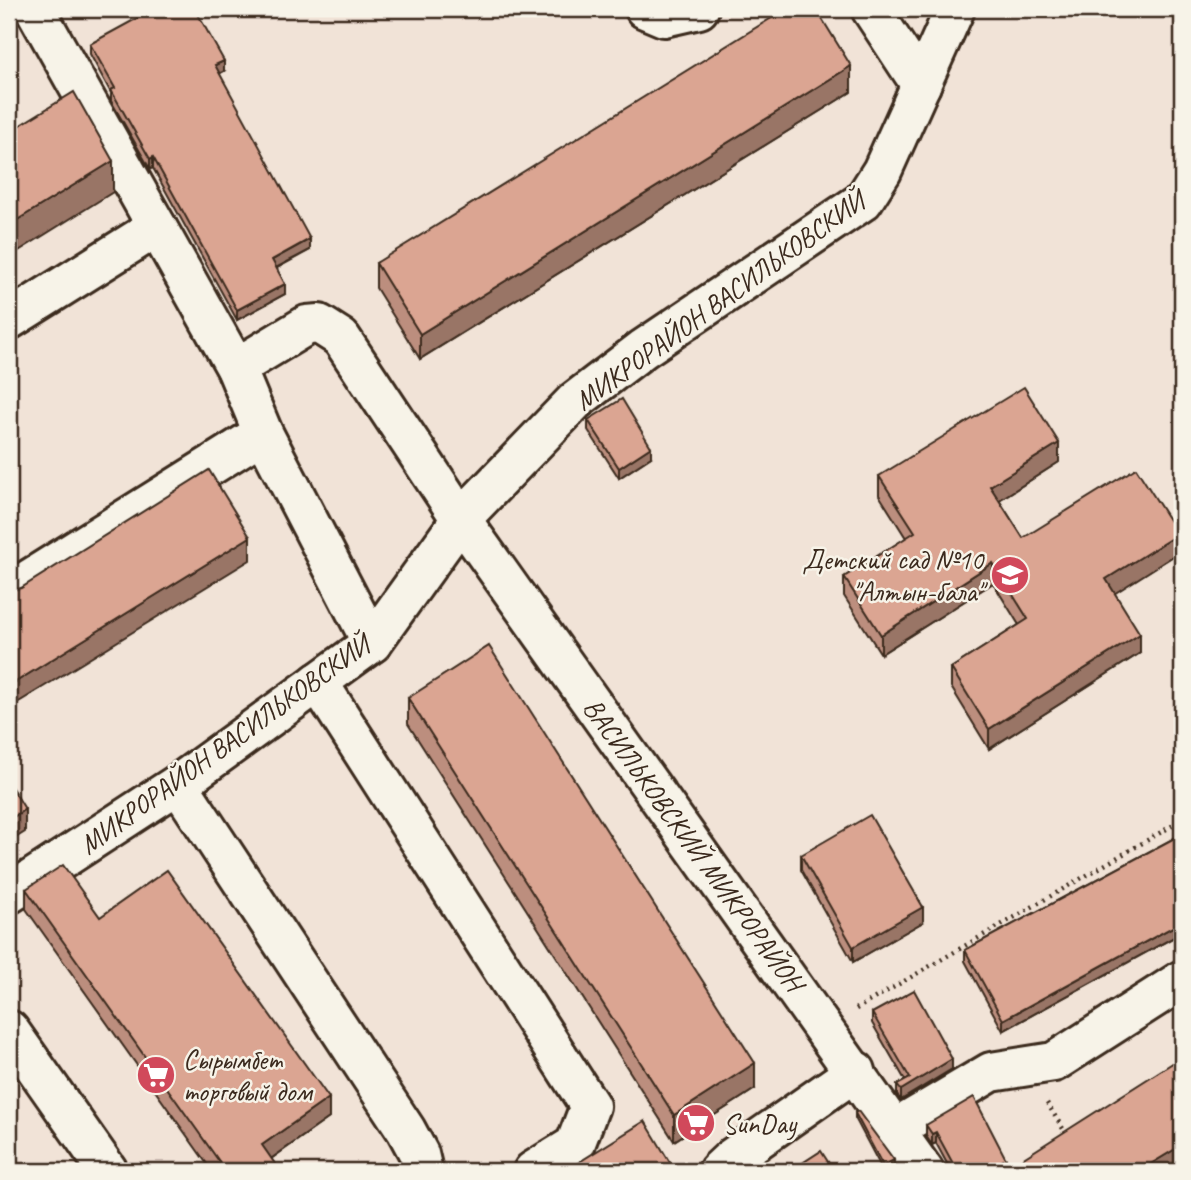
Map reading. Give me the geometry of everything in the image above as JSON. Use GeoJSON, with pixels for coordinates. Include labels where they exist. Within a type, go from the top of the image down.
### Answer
{"type":"FeatureCollection","features":[{"type":"Feature","properties":{"kind":"street"},"geometry":{"type":"LineString","coordinates":[[35,9],[236,368],[263,433],[372,643]]}},
{"type":"Feature","properties":{"kind":"street"},"geometry":{"type":"LineString","coordinates":[[645,9],[664,17],[699,9]]}},
{"type":"Feature","properties":{"kind":"street"},"geometry":{"type":"LineString","coordinates":[[871,9],[921,85]]}},
{"type":"Feature","properties":{"kind":"street","name":"МИКРОРАЙОН ВАСИЛЬКОВСКИЙ"},"geometry":{"type":"LineString","coordinates":[[9,894],[178,784],[372,643],[461,519],[575,401],[607,375],[863,201],[882,171],[955,9]]}},
{"type":"Feature","properties":{"kind":"street"},"geometry":{"type":"LineString","coordinates":[[9,320],[157,227]]}},
{"type":"Feature","properties":{"kind":"street","name":"ВАСИЛЬКОВСКИЙ МИКРОРАЙОН"},"geometry":{"type":"LineString","coordinates":[[236,368],[296,329],[318,324],[341,338],[461,519],[924,1171]]}},
{"type":"Feature","properties":{"kind":"street"},"geometry":{"type":"LineString","coordinates":[[9,593],[263,433]]}},
{"type":"Feature","properties":{"kind":"street"},"geometry":{"type":"LineString","coordinates":[[318,682],[590,1106],[575,1144],[533,1171]]}},
{"type":"Feature","properties":{"kind":"street"},"geometry":{"type":"LineString","coordinates":[[178,784],[406,1130],[419,1154],[423,1171]]}},
{"type":"Feature","properties":{"kind":"street"},"geometry":{"type":"LineString","coordinates":[[895,1129],[991,1072],[1054,1062],[1182,980]]}},
{"type":"Feature","properties":{"kind":"street"},"geometry":{"type":"LineString","coordinates":[[9,1030],[108,1171]]}},
{"type":"Feature","properties":{"kind":"street"},"geometry":{"type":"LineString","coordinates":[[718,1171],[733,1157],[856,1072]]}},
{"type":"Feature","properties":{"kind":"path"},"geometry":{"type":"LineString","coordinates":[[824,1027],[1182,820]]}},
{"type":"Feature","properties":{"kind":"path"},"geometry":{"type":"LineString","coordinates":[[1025,1066],[1067,1135],[1059,1144]]}},
{"type":"Feature","properties":{"kind":"building"},"geometry":{"type":"Polygon","coordinates":[[[154,9],[195,9],[224,61],[215,65],[310,239],[272,260],[285,284],[237,310],[153,157],[150,159],[111,90],[115,88],[90,44],[154,9]]]}},
{"type":"Feature","properties":{"kind":"building"},"geometry":{"type":"Polygon","coordinates":[[[786,9],[816,9],[851,66],[420,334],[376,263],[786,9]]]}},
{"type":"Feature","properties":{"kind":"building"},"geometry":{"type":"Polygon","coordinates":[[[74,92],[113,161],[9,225],[9,132],[74,92]]]}},
{"type":"Feature","properties":{"kind":"building"},"geometry":{"type":"Polygon","coordinates":[[[1024,387],[1059,443],[990,486],[1023,538],[1136,468],[1178,534],[1106,579],[1140,634],[989,729],[951,668],[1028,619],[993,563],[881,635],[844,577],[915,532],[879,476],[1024,387]]]}},
{"type":"Feature","properties":{"kind":"building"},"geometry":{"type":"Polygon","coordinates":[[[622,399],[651,447],[619,468],[588,420],[622,399]]]}},
{"type":"Feature","properties":{"kind":"building"},"geometry":{"type":"Polygon","coordinates":[[[209,470],[250,537],[9,686],[9,591],[21,588],[209,470]]]}},
{"type":"Feature","properties":{"kind":"building"},"geometry":{"type":"Polygon","coordinates":[[[489,646],[755,1063],[674,1115],[408,698],[489,646]]]}},
{"type":"Feature","properties":{"kind":"building"},"geometry":{"type":"Polygon","coordinates":[[[9,783],[25,809],[9,820],[9,783]]]}},
{"type":"Feature","properties":{"kind":"building"},"geometry":{"type":"Polygon","coordinates":[[[870,815],[923,907],[853,947],[801,855],[870,815]]]}},
{"type":"Feature","properties":{"kind":"building"},"geometry":{"type":"Polygon","coordinates":[[[1182,834],[1182,936],[1176,925],[1003,1020],[965,950],[1182,834]]]}},
{"type":"Feature","properties":{"kind":"building"},"geometry":{"type":"Polygon","coordinates":[[[63,865],[100,917],[167,870],[329,1098],[262,1145],[280,1171],[226,1171],[26,889],[63,865]]]}},
{"type":"Feature","properties":{"kind":"building"},"geometry":{"type":"Polygon","coordinates":[[[914,990],[952,1059],[901,1090],[897,1085],[910,1078],[872,1013],[914,990]]]}},
{"type":"Feature","properties":{"kind":"building"},"geometry":{"type":"Polygon","coordinates":[[[1182,1057],[1182,1145],[1139,1171],[1003,1171],[1182,1057]]]}},
{"type":"Feature","properties":{"kind":"building"},"geometry":{"type":"Polygon","coordinates":[[[974,1097],[1006,1159],[982,1171],[957,1171],[936,1132],[932,1134],[926,1125],[974,1097]]]}},
{"type":"Feature","properties":{"kind":"building"},"geometry":{"type":"Polygon","coordinates":[[[858,1111],[894,1160],[883,1166],[855,1113],[858,1111]]]}},
{"type":"Feature","properties":{"kind":"building"},"geometry":{"type":"Polygon","coordinates":[[[645,1121],[675,1171],[565,1171],[645,1121]]]}},
{"type":"Feature","properties":{"kind":"building"},"geometry":{"type":"Polygon","coordinates":[[[821,1151],[834,1171],[790,1171],[821,1151]]]}},
{"type":"Feature","properties":{"kind":"place","name":"Детский сад №10 \"Алтын-бала\""},"geometry":{"type":"Point","coordinates":[1010,575]}},
{"type":"Feature","properties":{"kind":"place","name":"Сырымбет торговый дом"},"geometry":{"type":"Point","coordinates":[156,1075]}},
{"type":"Feature","properties":{"kind":"place","name":"SunDay"},"geometry":{"type":"Point","coordinates":[696,1123]}}]}
